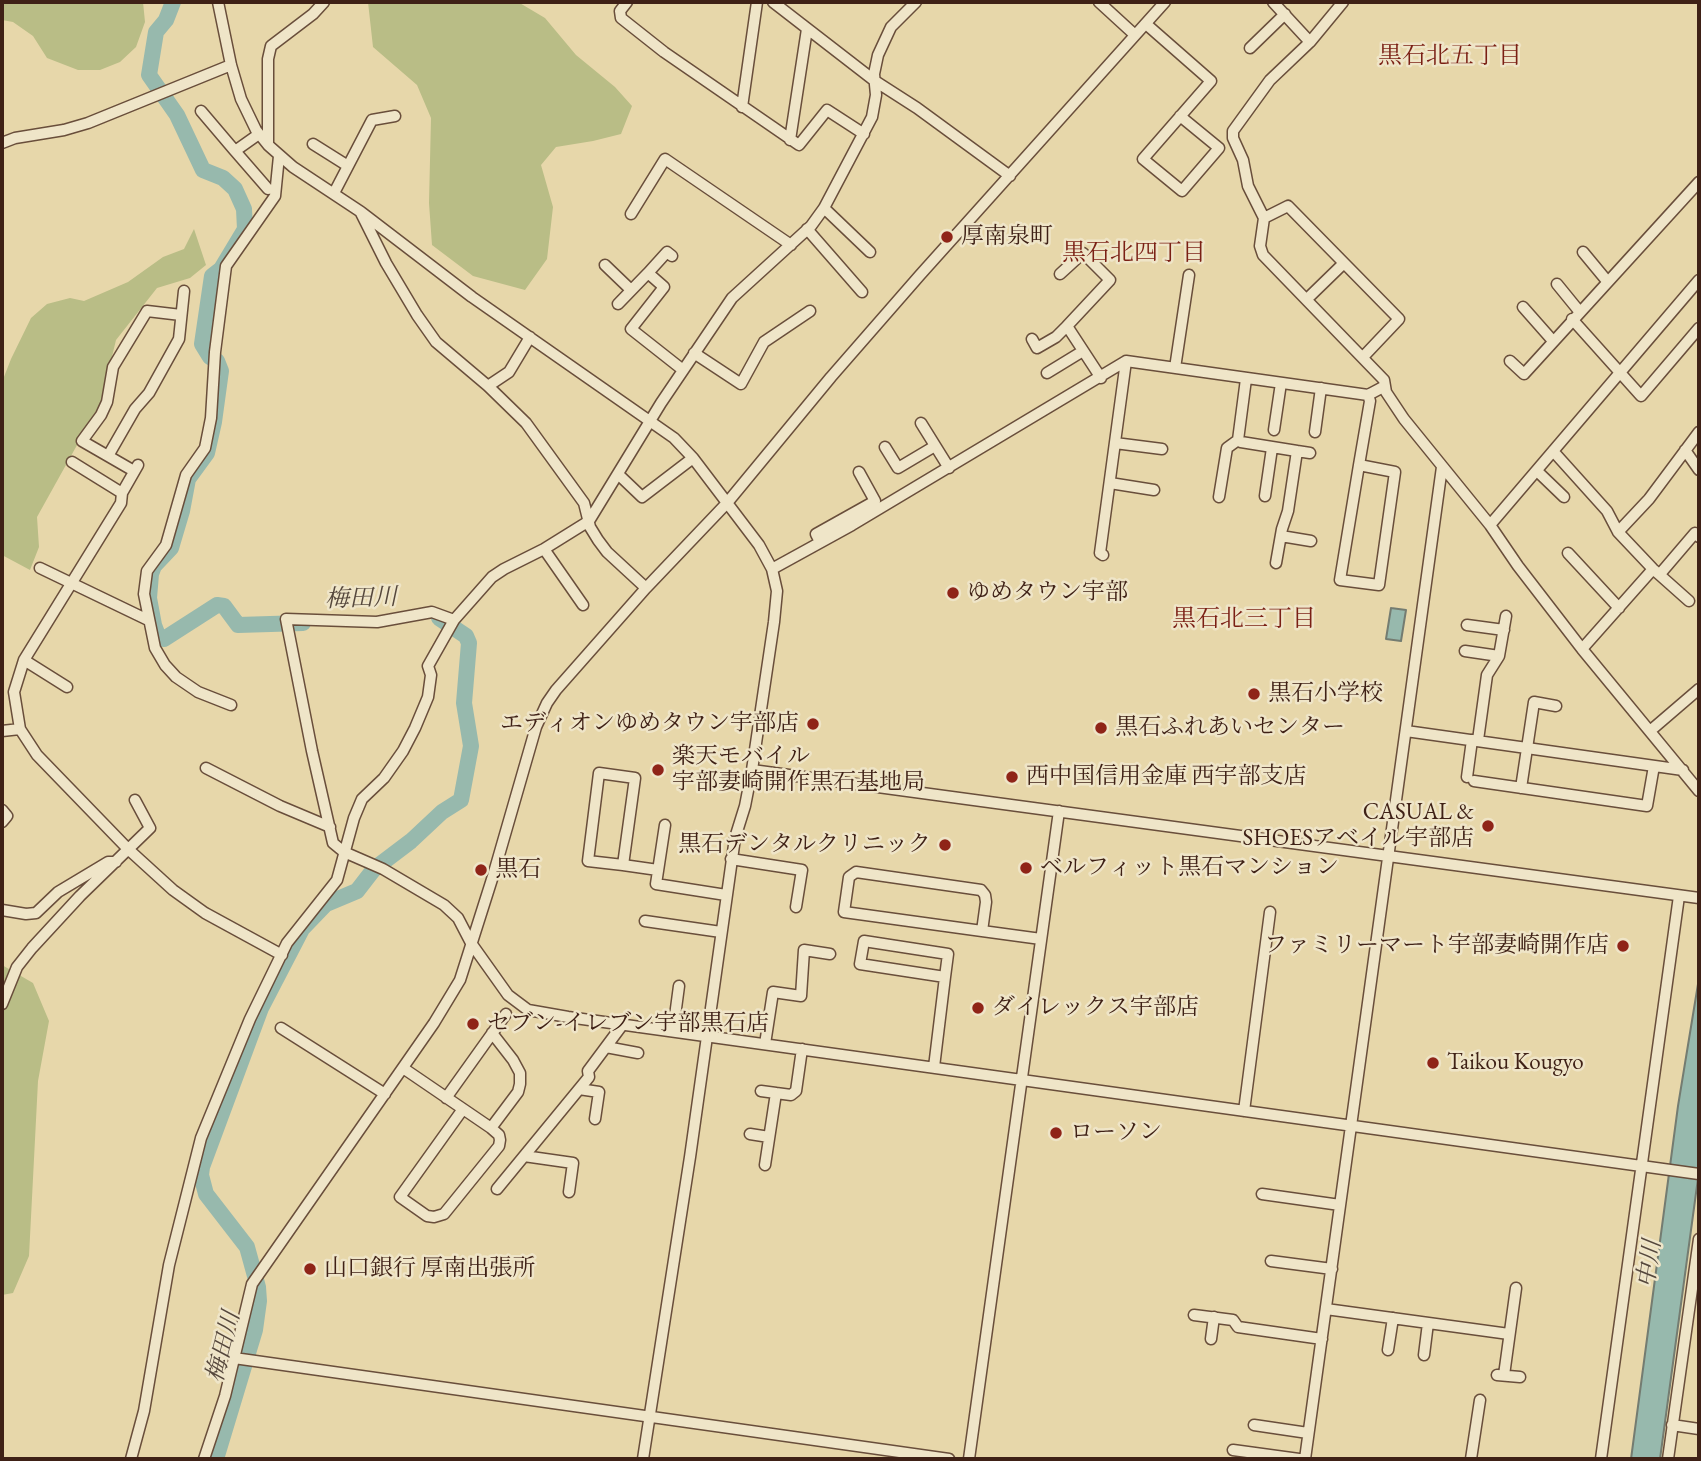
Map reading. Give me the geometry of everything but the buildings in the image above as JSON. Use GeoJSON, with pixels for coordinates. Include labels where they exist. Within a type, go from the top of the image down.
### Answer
{"type":"FeatureCollection","features":[{"type":"Feature","properties":{"kind":"street"},"geometry":{"type":"LineString","coordinates":[[218,2],[231,65],[248,116],[268,145],[279,156],[361,212],[472,297],[674,438],[693,458],[760,545],[772,569],[777,591],[752,770],[735,838],[643,1459]]}},
{"type":"Feature","properties":{"kind":"street"},"geometry":{"type":"LineString","coordinates":[[268,145],[268,59],[271,46],[313,14],[324,2]]}},
{"type":"Feature","properties":{"kind":"street"},"geometry":{"type":"LineString","coordinates":[[627,2],[620,11],[621,18],[790,140],[799,145],[827,110],[864,134]]}},
{"type":"Feature","properties":{"kind":"street"},"geometry":{"type":"LineString","coordinates":[[742,107],[757,2]]}},
{"type":"Feature","properties":{"kind":"street"},"geometry":{"type":"LineString","coordinates":[[773,2],[875,81],[1010,176]]}},
{"type":"Feature","properties":{"kind":"street"},"geometry":{"type":"LineString","coordinates":[[131,1459],[144,1411],[169,1265],[201,1138],[250,1020],[282,955],[297,928],[337,880],[362,799],[384,778],[415,728],[428,697],[431,675],[428,666],[453,623],[492,577],[589,521],[683,370],[732,298],[791,245],[824,208],[872,117],[876,95],[874,74],[878,55],[891,27],[916,2]]}},
{"type":"Feature","properties":{"kind":"street"},"geometry":{"type":"LineString","coordinates":[[204,1459],[225,1396],[252,1284],[455,990],[493,876],[536,727],[547,703],[646,588],[727,503],[831,377],[1165,2]]}},
{"type":"Feature","properties":{"kind":"street"},"geometry":{"type":"LineString","coordinates":[[1343,2],[1310,42],[1270,80],[1233,131],[1248,186],[1264,218],[1260,247],[1263,255],[1384,380],[1386,392],[1404,419],[1490,525],[1582,649],[1699,791]]}},
{"type":"Feature","properties":{"kind":"street"},"geometry":{"type":"LineString","coordinates":[[1102,3],[1135,35]]}},
{"type":"Feature","properties":{"kind":"street"},"geometry":{"type":"LineString","coordinates":[[1250,48],[1279,6],[1310,42]]}},
{"type":"Feature","properties":{"kind":"street"},"geometry":{"type":"LineString","coordinates":[[1146,24],[1211,81],[1180,116],[1143,159],[1182,191],[1219,148],[1180,116]]}},
{"type":"Feature","properties":{"kind":"street"},"geometry":{"type":"LineString","coordinates":[[790,140],[807,29]]}},
{"type":"Feature","properties":{"kind":"street"},"geometry":{"type":"LineString","coordinates":[[2,144],[15,138],[88,123],[231,65]]}},
{"type":"Feature","properties":{"kind":"street"},"geometry":{"type":"LineString","coordinates":[[201,111],[268,189]]}},
{"type":"Feature","properties":{"kind":"street"},"geometry":{"type":"LineString","coordinates":[[334,193],[372,120],[395,116]]}},
{"type":"Feature","properties":{"kind":"street"},"geometry":{"type":"LineString","coordinates":[[235,151],[259,134]]}},
{"type":"Feature","properties":{"kind":"street"},"geometry":{"type":"LineString","coordinates":[[313,144],[348,166]]}},
{"type":"Feature","properties":{"kind":"street"},"geometry":{"type":"LineString","coordinates":[[232,705],[198,692],[176,677],[155,648],[144,594],[147,571],[166,545],[182,484],[205,448],[211,418],[226,267],[275,196],[279,156]]}},
{"type":"Feature","properties":{"kind":"street"},"geometry":{"type":"LineString","coordinates":[[631,214],[665,159],[791,245]]}},
{"type":"Feature","properties":{"kind":"street"},"geometry":{"type":"LineString","coordinates":[[1510,361],[1524,374],[1699,182]]}},
{"type":"Feature","properties":{"kind":"street"},"geometry":{"type":"LineString","coordinates":[[1264,218],[1288,206],[1399,319],[1363,356]]}},
{"type":"Feature","properties":{"kind":"street"},"geometry":{"type":"LineString","coordinates":[[824,208],[870,252]]}},
{"type":"Feature","properties":{"kind":"street"},"geometry":{"type":"LineString","coordinates":[[361,212],[374,242],[416,315],[436,342],[526,423],[584,503],[598,540],[607,552],[646,588]]}},
{"type":"Feature","properties":{"kind":"street"},"geometry":{"type":"LineString","coordinates":[[807,229],[862,292]]}},
{"type":"Feature","properties":{"kind":"street"},"geometry":{"type":"LineString","coordinates":[[618,304],[667,252],[672,256]]}},
{"type":"Feature","properties":{"kind":"street"},"geometry":{"type":"LineString","coordinates":[[1583,252],[1607,281]]}},
{"type":"Feature","properties":{"kind":"street"},"geometry":{"type":"LineString","coordinates":[[1032,339],[1037,348],[1056,337],[1110,280],[1083,253],[1060,274]]}},
{"type":"Feature","properties":{"kind":"street"},"geometry":{"type":"LineString","coordinates":[[1307,299],[1344,263]]}},
{"type":"Feature","properties":{"kind":"street"},"geometry":{"type":"LineString","coordinates":[[605,265],[631,290]]}},
{"type":"Feature","properties":{"kind":"street"},"geometry":{"type":"LineString","coordinates":[[648,272],[667,283],[631,329],[683,370]]}},
{"type":"Feature","properties":{"kind":"street"},"geometry":{"type":"LineString","coordinates":[[1175,368],[1189,275]]}},
{"type":"Feature","properties":{"kind":"street"},"geometry":{"type":"LineString","coordinates":[[1490,525],[1699,280]]}},
{"type":"Feature","properties":{"kind":"street"},"geometry":{"type":"LineString","coordinates":[[1557,284],[1575,315],[1620,375],[1641,396],[1699,328]]}},
{"type":"Feature","properties":{"kind":"street"},"geometry":{"type":"LineString","coordinates":[[108,456],[135,409],[149,393],[179,339],[184,291]]}},
{"type":"Feature","properties":{"kind":"street"},"geometry":{"type":"LineString","coordinates":[[1523,307],[1553,341]]}},
{"type":"Feature","properties":{"kind":"street"},"geometry":{"type":"LineString","coordinates":[[694,353],[741,384],[764,342],[810,311]]}},
{"type":"Feature","properties":{"kind":"street"},"geometry":{"type":"LineString","coordinates":[[181,315],[147,312],[113,366],[112,385],[107,402],[82,441],[136,468],[121,493],[121,503],[24,660],[14,692],[20,729],[37,755],[128,849],[173,890],[205,913],[282,955]]}},
{"type":"Feature","properties":{"kind":"street"},"geometry":{"type":"LineString","coordinates":[[1067,326],[1101,378]]}},
{"type":"Feature","properties":{"kind":"street"},"geometry":{"type":"LineString","coordinates":[[488,386],[509,372],[530,337]]}},
{"type":"Feature","properties":{"kind":"street"},"geometry":{"type":"LineString","coordinates":[[1047,373],[1083,351]]}},
{"type":"Feature","properties":{"kind":"street"},"geometry":{"type":"LineString","coordinates":[[772,569],[949,468],[1126,361],[1368,395],[1385,386]]}},
{"type":"Feature","properties":{"kind":"street"},"geometry":{"type":"LineString","coordinates":[[1103,555],[1100,553],[1126,361]]}},
{"type":"Feature","properties":{"kind":"street"},"geometry":{"type":"LineString","coordinates":[[1219,497],[1227,448],[1238,440],[1246,379]]}},
{"type":"Feature","properties":{"kind":"street"},"geometry":{"type":"LineString","coordinates":[[1274,430],[1281,383]]}},
{"type":"Feature","properties":{"kind":"street"},"geometry":{"type":"LineString","coordinates":[[1315,432],[1321,388]]}},
{"type":"Feature","properties":{"kind":"street"},"geometry":{"type":"LineString","coordinates":[[1359,465],[1395,472],[1379,585],[1340,580],[1359,465],[1370,401],[1368,395]]}},
{"type":"Feature","properties":{"kind":"street"},"geometry":{"type":"LineString","coordinates":[[921,424],[949,468]]}},
{"type":"Feature","properties":{"kind":"street"},"geometry":{"type":"LineString","coordinates":[[1618,531],[1649,499],[1699,432]]}},
{"type":"Feature","properties":{"kind":"street"},"geometry":{"type":"LineString","coordinates":[[1238,440],[1310,453]]}},
{"type":"Feature","properties":{"kind":"street"},"geometry":{"type":"LineString","coordinates":[[1115,443],[1162,449]]}},
{"type":"Feature","properties":{"kind":"street"},"geometry":{"type":"LineString","coordinates":[[886,447],[898,468],[935,446]]}},
{"type":"Feature","properties":{"kind":"street"},"geometry":{"type":"LineString","coordinates":[[1265,496],[1272,448]]}},
{"type":"Feature","properties":{"kind":"street"},"geometry":{"type":"LineString","coordinates":[[1685,450],[1699,470]]}},
{"type":"Feature","properties":{"kind":"street"},"geometry":{"type":"LineString","coordinates":[[1276,563],[1280,536],[1288,511],[1297,451]]}},
{"type":"Feature","properties":{"kind":"street"},"geometry":{"type":"LineString","coordinates":[[1553,451],[1607,512],[1618,531],[1656,572],[1689,601]]}},
{"type":"Feature","properties":{"kind":"street"},"geometry":{"type":"LineString","coordinates":[[619,475],[642,497],[693,458]]}},
{"type":"Feature","properties":{"kind":"street"},"geometry":{"type":"LineString","coordinates":[[72,462],[121,493]]}},
{"type":"Feature","properties":{"kind":"street"},"geometry":{"type":"LineString","coordinates":[[1305,1459],[1442,467]]}},
{"type":"Feature","properties":{"kind":"street"},"geometry":{"type":"LineString","coordinates":[[1536,471],[1564,498]]}},
{"type":"Feature","properties":{"kind":"street"},"geometry":{"type":"LineString","coordinates":[[820,541],[816,534],[875,501],[859,472]]}},
{"type":"Feature","properties":{"kind":"street"},"geometry":{"type":"LineString","coordinates":[[1110,483],[1154,489]]}},
{"type":"Feature","properties":{"kind":"street"},"geometry":{"type":"LineString","coordinates":[[1582,649],[1619,608],[1695,533],[1699,537]]}},
{"type":"Feature","properties":{"kind":"street"},"geometry":{"type":"LineString","coordinates":[[1280,536],[1311,541]]}},
{"type":"Feature","properties":{"kind":"street"},"geometry":{"type":"LineString","coordinates":[[544,549],[583,606]]}},
{"type":"Feature","properties":{"kind":"street"},"geometry":{"type":"LineString","coordinates":[[1568,553],[1619,608]]}},
{"type":"Feature","properties":{"kind":"street"},"geometry":{"type":"LineString","coordinates":[[40,569],[148,620]]}},
{"type":"Feature","properties":{"kind":"street"},"geometry":{"type":"LineString","coordinates":[[453,623],[432,612],[367,622],[286,623],[333,843],[344,852],[378,867],[444,905],[458,918],[471,943],[508,995],[528,1010],[1699,1174]]}},
{"type":"Feature","properties":{"kind":"street"},"geometry":{"type":"LineString","coordinates":[[1506,616],[1499,656],[1487,675],[1471,779],[1647,806],[1654,765]]}},
{"type":"Feature","properties":{"kind":"street"},"geometry":{"type":"LineString","coordinates":[[1467,625],[1504,630]]}},
{"type":"Feature","properties":{"kind":"street"},"geometry":{"type":"LineString","coordinates":[[1465,651],[1499,656]]}},
{"type":"Feature","properties":{"kind":"street"},"geometry":{"type":"LineString","coordinates":[[24,660],[66,687]]}},
{"type":"Feature","properties":{"kind":"street"},"geometry":{"type":"LineString","coordinates":[[1650,731],[1699,689]]}},
{"type":"Feature","properties":{"kind":"street"},"geometry":{"type":"LineString","coordinates":[[1521,788],[1534,702],[1556,706]]}},
{"type":"Feature","properties":{"kind":"street"},"geometry":{"type":"LineString","coordinates":[[2,731],[20,729]]}},
{"type":"Feature","properties":{"kind":"street"},"geometry":{"type":"LineString","coordinates":[[1406,731],[1683,770]]}},
{"type":"Feature","properties":{"kind":"street"},"geometry":{"type":"LineString","coordinates":[[206,768],[280,806],[330,827]]}},
{"type":"Feature","properties":{"kind":"street"},"geometry":{"type":"LineString","coordinates":[[752,770],[1699,898]]}},
{"type":"Feature","properties":{"kind":"street"},"geometry":{"type":"LineString","coordinates":[[623,865],[635,778],[599,773],[588,860],[623,865],[658,870]]}},
{"type":"Feature","properties":{"kind":"street"},"geometry":{"type":"LineString","coordinates":[[2,1004],[17,967],[32,948],[80,896],[150,828],[135,800]]}},
{"type":"Feature","properties":{"kind":"street"},"geometry":{"type":"LineString","coordinates":[[2,810],[7,816],[2,822]]}},
{"type":"Feature","properties":{"kind":"street"},"geometry":{"type":"LineString","coordinates":[[970,1459],[1059,811]]}},
{"type":"Feature","properties":{"kind":"street"},"geometry":{"type":"LineString","coordinates":[[665,825],[656,884],[726,895]]}},
{"type":"Feature","properties":{"kind":"street"},"geometry":{"type":"LineString","coordinates":[[732,859],[802,870],[796,907]]}},
{"type":"Feature","properties":{"kind":"street"},"geometry":{"type":"LineString","coordinates":[[2,910],[36,913],[58,892],[108,862],[117,862]]}},
{"type":"Feature","properties":{"kind":"street"},"geometry":{"type":"LineString","coordinates":[[982,931],[986,902],[981,890],[856,872],[849,877],[844,912],[982,931],[1041,939]]}},
{"type":"Feature","properties":{"kind":"street"},"geometry":{"type":"LineString","coordinates":[[1601,1459],[1679,896]]}},
{"type":"Feature","properties":{"kind":"street"},"geometry":{"type":"LineString","coordinates":[[1244,1111],[1270,912]]}},
{"type":"Feature","properties":{"kind":"street"},"geometry":{"type":"LineString","coordinates":[[645,920],[721,932]]}},
{"type":"Feature","properties":{"kind":"street"},"geometry":{"type":"LineString","coordinates":[[933,1067],[945,977],[948,954],[864,941],[860,964],[945,977]]}},
{"type":"Feature","properties":{"kind":"street"},"geometry":{"type":"LineString","coordinates":[[765,1044],[773,992],[801,996],[804,950],[830,954]]}},
{"type":"Feature","properties":{"kind":"street"},"geometry":{"type":"LineString","coordinates":[[673,1031],[678,986]]}},
{"type":"Feature","properties":{"kind":"street"},"geometry":{"type":"LineString","coordinates":[[446,1098],[506,1014]]}},
{"type":"Feature","properties":{"kind":"street"},"geometry":{"type":"LineString","coordinates":[[497,1189],[589,1077],[588,1071],[623,1024]]}},
{"type":"Feature","properties":{"kind":"street"},"geometry":{"type":"LineString","coordinates":[[281,1028],[385,1094]]}},
{"type":"Feature","properties":{"kind":"street"},"geometry":{"type":"LineString","coordinates":[[491,1128],[518,1092],[520,1084],[520,1073],[492,1033]]}},
{"type":"Feature","properties":{"kind":"street"},"geometry":{"type":"LineString","coordinates":[[606,1047],[638,1053]]}},
{"type":"Feature","properties":{"kind":"street"},"geometry":{"type":"LineString","coordinates":[[761,1091],[791,1095],[796,1091],[802,1049]]}},
{"type":"Feature","properties":{"kind":"street"},"geometry":{"type":"LineString","coordinates":[[403,1068],[491,1128],[499,1135],[499,1146],[444,1214],[427,1216],[400,1197],[463,1109]]}},
{"type":"Feature","properties":{"kind":"street"},"geometry":{"type":"LineString","coordinates":[[579,1089],[599,1092],[595,1119]]}},
{"type":"Feature","properties":{"kind":"street"},"geometry":{"type":"LineString","coordinates":[[765,1166],[776,1093]]}},
{"type":"Feature","properties":{"kind":"street"},"geometry":{"type":"LineString","coordinates":[[750,1134],[769,1137]]}},
{"type":"Feature","properties":{"kind":"street"},"geometry":{"type":"LineString","coordinates":[[524,1156],[573,1163],[569,1192]]}},
{"type":"Feature","properties":{"kind":"street"},"geometry":{"type":"LineString","coordinates":[[1262,1195],[1340,1205]]}},
{"type":"Feature","properties":{"kind":"street"},"geometry":{"type":"LineString","coordinates":[[1668,1459],[1699,1239]]}},
{"type":"Feature","properties":{"kind":"street"},"geometry":{"type":"LineString","coordinates":[[1271,1261],[1332,1269]]}},
{"type":"Feature","properties":{"kind":"street"},"geometry":{"type":"LineString","coordinates":[[1516,1288],[1501,1375],[1520,1377]]}},
{"type":"Feature","properties":{"kind":"street"},"geometry":{"type":"LineString","coordinates":[[1326,1309],[1510,1334]]}},
{"type":"Feature","properties":{"kind":"street"},"geometry":{"type":"LineString","coordinates":[[1194,1315],[1233,1320],[1238,1328],[1322,1339]]}},
{"type":"Feature","properties":{"kind":"street"},"geometry":{"type":"LineString","coordinates":[[1211,1339],[1214,1317]]}},
{"type":"Feature","properties":{"kind":"street"},"geometry":{"type":"LineString","coordinates":[[1388,1350],[1394,1318]]}},
{"type":"Feature","properties":{"kind":"street"},"geometry":{"type":"LineString","coordinates":[[1424,1355],[1428,1323]]}},
{"type":"Feature","properties":{"kind":"street"},"geometry":{"type":"LineString","coordinates":[[234,1358],[949,1459]]}},
{"type":"Feature","properties":{"kind":"street"},"geometry":{"type":"LineString","coordinates":[[1471,1459],[1480,1400]]}},
{"type":"Feature","properties":{"kind":"street"},"geometry":{"type":"LineString","coordinates":[[1672,1425],[1699,1429]]}},
{"type":"Feature","properties":{"kind":"street"},"geometry":{"type":"LineString","coordinates":[[1254,1426],[1308,1433]]}},
{"type":"Feature","properties":{"kind":"street"},"geometry":{"type":"LineString","coordinates":[[1233,1450],[1299,1459]]}},
{"type":"Feature","properties":{"kind":"green space"},"geometry":{"type":"Polygon","coordinates":[[[2,2],[143,2],[145,22],[136,47],[120,62],[100,70],[78,70],[47,58],[33,36],[13,22],[2,20],[2,2]]]}},
{"type":"Feature","properties":{"kind":"green space"},"geometry":{"type":"Polygon","coordinates":[[[368,2],[518,2],[545,18],[576,55],[615,87],[632,106],[621,134],[556,147],[541,165],[553,207],[547,259],[525,290],[473,276],[432,245],[429,203],[431,118],[417,85],[373,47],[368,2]]]}},
{"type":"Feature","properties":{"kind":"green space"},"geometry":{"type":"Polygon","coordinates":[[[194,229],[206,265],[190,278],[157,288],[116,340],[101,402],[37,517],[39,547],[30,570],[2,555],[2,382],[11,359],[31,318],[47,304],[70,298],[84,301],[128,282],[163,257],[184,249],[194,229]]]}},
{"type":"Feature","properties":{"kind":"green space"},"geometry":{"type":"Polygon","coordinates":[[[2,965],[33,983],[49,1021],[38,1081],[29,1256],[13,1293],[2,1295],[2,965]]]}},
{"type":"Feature","properties":{"kind":"water"},"geometry":{"type":"Polygon","coordinates":[[[1391,608],[1406,610],[1401,641],[1386,639],[1391,608]]]}},
{"type":"Feature","properties":{"kind":"water"},"geometry":{"type":"Polygon","coordinates":[[[1699,978],[1699,1171],[1660,1459],[1631,1459],[1678,1106],[1699,978]]]}},
{"type":"Feature","properties":{"kind":"waterway","name":"梅田川"},"geometry":{"type":"LineString","coordinates":[[173,2],[166,20],[156,32],[149,75],[177,115],[203,170],[223,178],[235,189],[244,209],[245,229],[221,269],[212,276],[202,344],[210,357],[217,361],[221,371],[214,422],[207,453],[188,479],[171,548],[154,566],[151,574],[149,598],[154,625],[159,638],[164,639],[217,605],[224,606],[238,625],[303,623]]}},
{"type":"Feature","properties":{"kind":"waterway","name":"梅田川"},"geometry":{"type":"LineString","coordinates":[[216,1459],[255,1330],[259,1301],[247,1247],[206,1194],[201,1175],[202,1167],[261,1008],[302,929],[326,904],[357,891],[374,869],[411,841],[442,812],[461,800],[471,746],[464,703],[469,643],[466,636],[439,618]]}},
{"type":"Feature","properties":{"kind":"place","name":"厚南泉町"},"geometry":{"type":"Point","coordinates":[947,237]}},
{"type":"Feature","properties":{"kind":"place","name":"ゆめタウン宇部"},"geometry":{"type":"Point","coordinates":[953,593]}},
{"type":"Feature","properties":{"kind":"place","name":"黒石小学校"},"geometry":{"type":"Point","coordinates":[1254,694]}},
{"type":"Feature","properties":{"kind":"place","name":"エディオンゆめタウン宇部店"},"geometry":{"type":"Point","coordinates":[813,724]}},
{"type":"Feature","properties":{"kind":"place","name":"黒石ふれあいセンター"},"geometry":{"type":"Point","coordinates":[1101,728]}},
{"type":"Feature","properties":{"kind":"place","name":"楽天モバイル 宇部妻崎開作黒石基地局"},"geometry":{"type":"Point","coordinates":[658,770]}},
{"type":"Feature","properties":{"kind":"place","name":"西中国信用金庫 西宇部支店"},"geometry":{"type":"Point","coordinates":[1012,777]}},
{"type":"Feature","properties":{"kind":"place","name":"CASUAL & SHOESアベイル宇部店"},"geometry":{"type":"Point","coordinates":[1488,826]}},
{"type":"Feature","properties":{"kind":"place","name":"黒石デンタルクリニック"},"geometry":{"type":"Point","coordinates":[945,845]}},
{"type":"Feature","properties":{"kind":"place","name":"ベルフィット黒石マンション"},"geometry":{"type":"Point","coordinates":[1026,868]}},
{"type":"Feature","properties":{"kind":"place","name":"黒石"},"geometry":{"type":"Point","coordinates":[481,870]}},
{"type":"Feature","properties":{"kind":"place","name":"ファミリーマート宇部妻崎開作店"},"geometry":{"type":"Point","coordinates":[1623,946]}},
{"type":"Feature","properties":{"kind":"place","name":"ダイレックス宇部店"},"geometry":{"type":"Point","coordinates":[978,1008]}},
{"type":"Feature","properties":{"kind":"place","name":"セブン-イレブン宇部黒石店"},"geometry":{"type":"Point","coordinates":[473,1024]}},
{"type":"Feature","properties":{"kind":"place","name":"Taikou Kougyo"},"geometry":{"type":"Point","coordinates":[1433,1063]}},
{"type":"Feature","properties":{"kind":"place","name":"ローソン"},"geometry":{"type":"Point","coordinates":[1056,1133]}},
{"type":"Feature","properties":{"kind":"place","name":"山口銀行 厚南出張所"},"geometry":{"type":"Point","coordinates":[310,1269]}},
{"type":"Feature","properties":{"kind":"district","name":"黒石北五丁目"},"geometry":{"type":"Point","coordinates":[1450,56]}},
{"type":"Feature","properties":{"kind":"district","name":"黒石北四丁目"},"geometry":{"type":"Point","coordinates":[1134,253]}},
{"type":"Feature","properties":{"kind":"district","name":"黒石北三丁目"},"geometry":{"type":"Point","coordinates":[1244,619]}},
{"type":"Feature","properties":{"kind":"water label","name":"中川"},"geometry":{"type":"Point","coordinates":[1650,1264]}}]}
